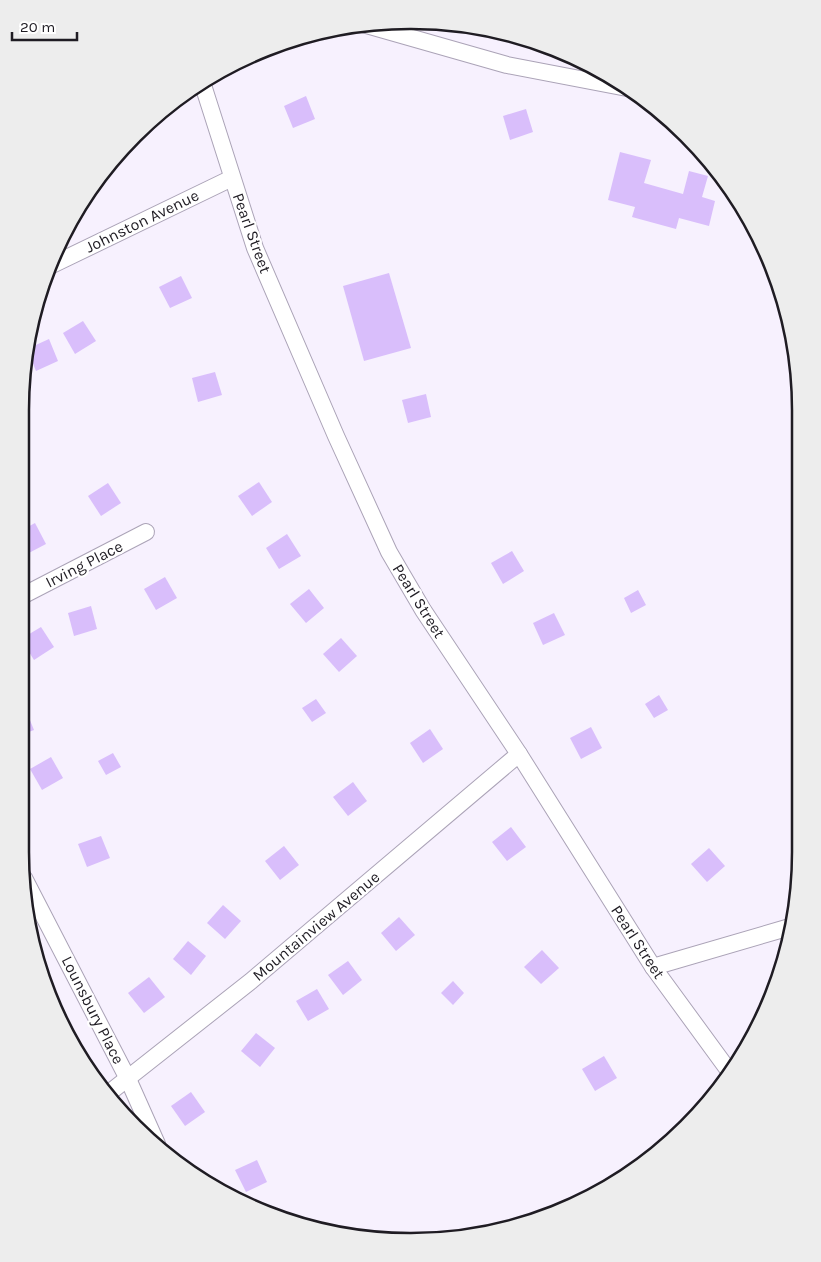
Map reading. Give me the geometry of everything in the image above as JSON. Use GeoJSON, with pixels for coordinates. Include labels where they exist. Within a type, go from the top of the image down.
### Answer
{"type":"FeatureCollection","features":[{"type":"Feature","properties":{"kind":"street"},"geometry":{"type":"LineString","coordinates":[[384,30],[507,65],[609,84]]}},
{"type":"Feature","properties":{"kind":"street","name":"Pearl Street"},"geometry":{"type":"LineString","coordinates":[[204,89],[255,248],[336,436],[389,552],[423,610],[519,754],[653,967],[726,1067]]}},
{"type":"Feature","properties":{"kind":"street","name":"Johnston Avenue"},"geometry":{"type":"LineString","coordinates":[[59,262],[232,178]]}},
{"type":"Feature","properties":{"kind":"street","name":"Irving Place"},"geometry":{"type":"LineString","coordinates":[[29,592],[146,532]]}},
{"type":"Feature","properties":{"kind":"street","name":"Mountainview Avenue"},"geometry":{"type":"LineString","coordinates":[[113,1090],[251,982],[519,754]]}},
{"type":"Feature","properties":{"kind":"street","name":"Lounsbury Place"},"geometry":{"type":"LineString","coordinates":[[31,892],[128,1079],[151,1131]]}},
{"type":"Feature","properties":{"kind":"street"},"geometry":{"type":"LineString","coordinates":[[653,967],[784,929]]}},
{"type":"Feature","properties":{"kind":"building"},"geometry":{"type":"Polygon","coordinates":[[[306,96],[315,119],[293,128],[284,106],[306,96]]]}},
{"type":"Feature","properties":{"kind":"building"},"geometry":{"type":"Polygon","coordinates":[[[526,109],[533,132],[510,140],[503,116],[526,109]]]}},
{"type":"Feature","properties":{"kind":"building"},"geometry":{"type":"Polygon","coordinates":[[[620,152],[651,160],[644,183],[683,194],[689,171],[708,176],[702,197],[715,201],[709,226],[679,218],[676,229],[632,217],[635,207],[608,200],[620,152]]]}},
{"type":"Feature","properties":{"kind":"building"},"geometry":{"type":"Polygon","coordinates":[[[389,273],[411,348],[364,361],[343,286],[389,273]]]}},
{"type":"Feature","properties":{"kind":"building"},"geometry":{"type":"Polygon","coordinates":[[[181,276],[192,298],[170,308],[159,287],[181,276]]]}},
{"type":"Feature","properties":{"kind":"building"},"geometry":{"type":"Polygon","coordinates":[[[83,321],[96,341],[75,354],[63,333],[83,321]]]}},
{"type":"Feature","properties":{"kind":"building"},"geometry":{"type":"Polygon","coordinates":[[[49,339],[58,361],[36,371],[32,361],[34,346],[49,339]]]}},
{"type":"Feature","properties":{"kind":"building"},"geometry":{"type":"Polygon","coordinates":[[[215,372],[222,395],[198,402],[192,378],[215,372]]]}},
{"type":"Feature","properties":{"kind":"building"},"geometry":{"type":"Polygon","coordinates":[[[426,394],[431,417],[408,423],[402,400],[426,394]]]}},
{"type":"Feature","properties":{"kind":"building"},"geometry":{"type":"Polygon","coordinates":[[[259,482],[272,502],[252,516],[238,496],[259,482]]]}},
{"type":"Feature","properties":{"kind":"building"},"geometry":{"type":"Polygon","coordinates":[[[108,483],[121,503],[101,516],[88,496],[108,483]]]}},
{"type":"Feature","properties":{"kind":"building"},"geometry":{"type":"Polygon","coordinates":[[[35,523],[46,544],[29,553],[29,526],[35,523]]]}},
{"type":"Feature","properties":{"kind":"building"},"geometry":{"type":"Polygon","coordinates":[[[287,534],[301,556],[279,569],[266,548],[287,534]]]}},
{"type":"Feature","properties":{"kind":"building"},"geometry":{"type":"Polygon","coordinates":[[[512,551],[524,571],[503,584],[491,563],[512,551]]]}},
{"type":"Feature","properties":{"kind":"building"},"geometry":{"type":"Polygon","coordinates":[[[165,577],[177,598],[156,610],[144,589],[165,577]]]}},
{"type":"Feature","properties":{"kind":"building"},"geometry":{"type":"Polygon","coordinates":[[[309,589],[324,608],[306,623],[290,604],[309,589]]]}},
{"type":"Feature","properties":{"kind":"building"},"geometry":{"type":"Polygon","coordinates":[[[638,590],[646,605],[631,613],[624,598],[638,590]]]}},
{"type":"Feature","properties":{"kind":"building"},"geometry":{"type":"Polygon","coordinates":[[[91,606],[97,629],[74,636],[68,613],[91,606]]]}},
{"type":"Feature","properties":{"kind":"building"},"geometry":{"type":"Polygon","coordinates":[[[554,613],[565,635],[543,645],[533,623],[554,613]]]}},
{"type":"Feature","properties":{"kind":"building"},"geometry":{"type":"Polygon","coordinates":[[[41,627],[54,647],[34,660],[29,652],[29,634],[41,627]]]}},
{"type":"Feature","properties":{"kind":"building"},"geometry":{"type":"Polygon","coordinates":[[[341,638],[357,656],[339,672],[323,654],[341,638]]]}},
{"type":"Feature","properties":{"kind":"building"},"geometry":{"type":"Polygon","coordinates":[[[659,695],[668,710],[654,718],[645,704],[659,695]]]}},
{"type":"Feature","properties":{"kind":"building"},"geometry":{"type":"Polygon","coordinates":[[[316,699],[326,713],[312,722],[302,708],[316,699]]]}},
{"type":"Feature","properties":{"kind":"building"},"geometry":{"type":"Polygon","coordinates":[[[29,718],[34,730],[29,732],[29,718]]]}},
{"type":"Feature","properties":{"kind":"building"},"geometry":{"type":"Polygon","coordinates":[[[591,727],[602,748],[581,759],[570,738],[591,727]]]}},
{"type":"Feature","properties":{"kind":"building"},"geometry":{"type":"Polygon","coordinates":[[[430,729],[443,749],[423,763],[410,743],[430,729]]]}},
{"type":"Feature","properties":{"kind":"building"},"geometry":{"type":"Polygon","coordinates":[[[113,753],[121,767],[106,775],[98,761],[113,753]]]}},
{"type":"Feature","properties":{"kind":"building"},"geometry":{"type":"Polygon","coordinates":[[[51,757],[63,778],[42,790],[30,769],[51,757]]]}},
{"type":"Feature","properties":{"kind":"building"},"geometry":{"type":"Polygon","coordinates":[[[353,782],[367,801],[348,816],[333,797],[353,782]]]}},
{"type":"Feature","properties":{"kind":"building"},"geometry":{"type":"Polygon","coordinates":[[[511,827],[526,847],[507,861],[492,842],[511,827]]]}},
{"type":"Feature","properties":{"kind":"building"},"geometry":{"type":"Polygon","coordinates":[[[101,836],[110,858],[87,867],[78,844],[101,836]]]}},
{"type":"Feature","properties":{"kind":"building"},"geometry":{"type":"Polygon","coordinates":[[[284,846],[299,865],[280,880],[265,861],[284,846]]]}},
{"type":"Feature","properties":{"kind":"building"},"geometry":{"type":"Polygon","coordinates":[[[709,848],[725,866],[707,882],[691,864],[709,848]]]}},
{"type":"Feature","properties":{"kind":"building"},"geometry":{"type":"Polygon","coordinates":[[[223,905],[241,921],[225,939],[207,923],[223,905]]]}},
{"type":"Feature","properties":{"kind":"building"},"geometry":{"type":"Polygon","coordinates":[[[399,917],[415,935],[396,951],[381,933],[399,917]]]}},
{"type":"Feature","properties":{"kind":"building"},"geometry":{"type":"Polygon","coordinates":[[[188,941],[206,956],[191,975],[173,959],[188,941]]]}},
{"type":"Feature","properties":{"kind":"building"},"geometry":{"type":"Polygon","coordinates":[[[542,950],[559,968],[541,984],[524,967],[542,950]]]}},
{"type":"Feature","properties":{"kind":"building"},"geometry":{"type":"Polygon","coordinates":[[[348,961],[362,980],[343,995],[328,975],[348,961]]]}},
{"type":"Feature","properties":{"kind":"building"},"geometry":{"type":"Polygon","coordinates":[[[149,977],[165,997],[144,1013],[128,993],[149,977]]]}},
{"type":"Feature","properties":{"kind":"building"},"geometry":{"type":"Polygon","coordinates":[[[453,981],[464,993],[453,1005],[441,993],[453,981]]]}},
{"type":"Feature","properties":{"kind":"building"},"geometry":{"type":"Polygon","coordinates":[[[317,989],[329,1009],[308,1021],[296,1001],[317,989]]]}},
{"type":"Feature","properties":{"kind":"building"},"geometry":{"type":"Polygon","coordinates":[[[256,1033],[275,1048],[260,1067],[241,1051],[256,1033]]]}},
{"type":"Feature","properties":{"kind":"building"},"geometry":{"type":"Polygon","coordinates":[[[604,1056],[617,1078],[595,1091],[582,1069],[604,1056]]]}},
{"type":"Feature","properties":{"kind":"building"},"geometry":{"type":"Polygon","coordinates":[[[191,1092],[205,1112],[185,1126],[171,1106],[191,1092]]]}},
{"type":"Feature","properties":{"kind":"building"},"geometry":{"type":"Polygon","coordinates":[[[257,1160],[267,1182],[246,1192],[235,1170],[257,1160]]]}}]}
